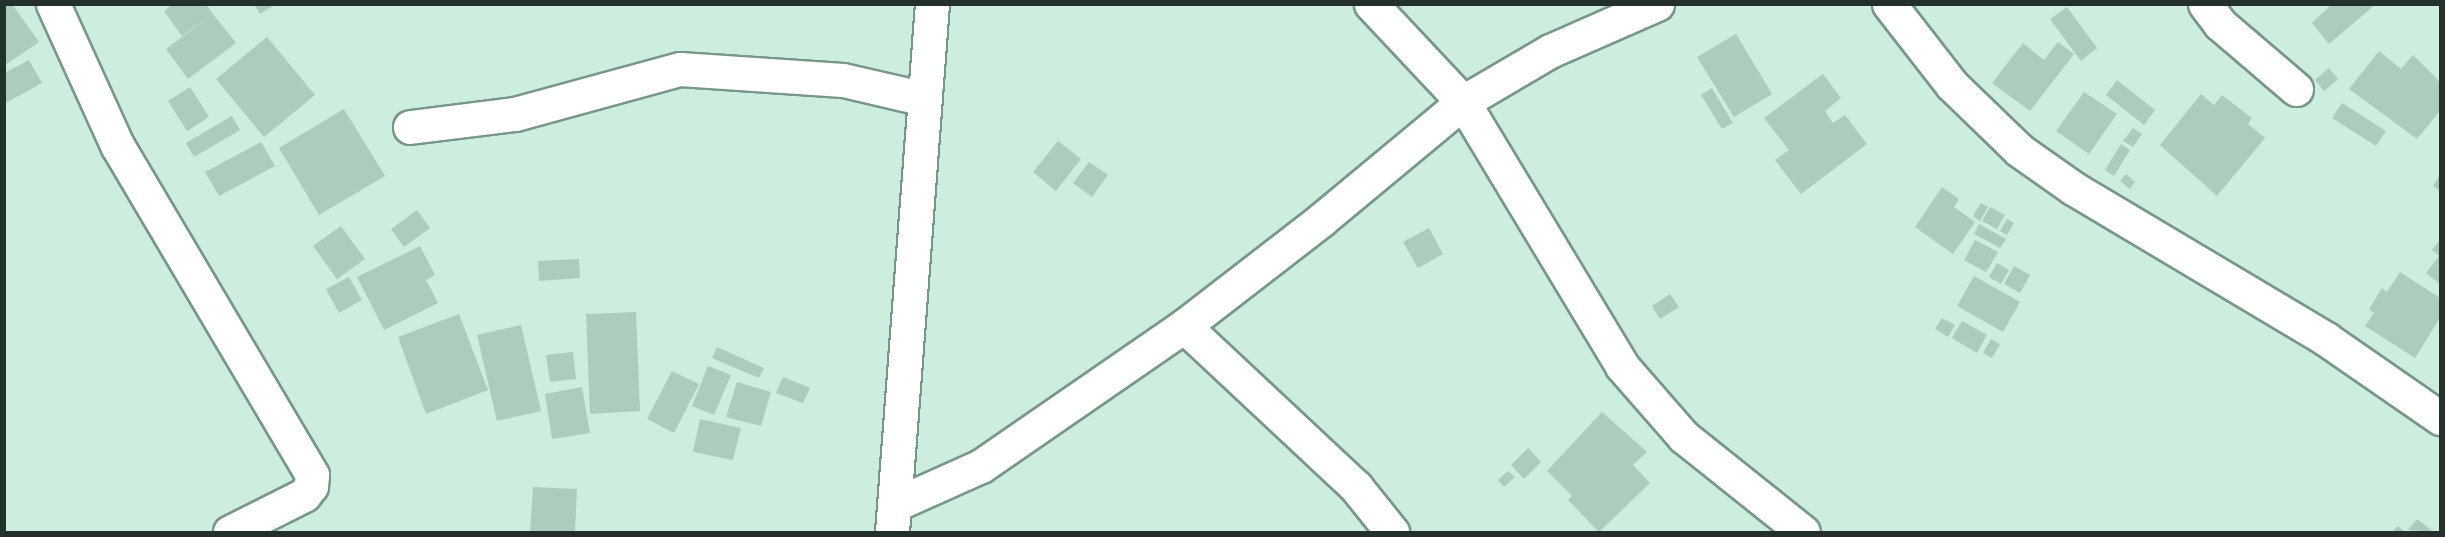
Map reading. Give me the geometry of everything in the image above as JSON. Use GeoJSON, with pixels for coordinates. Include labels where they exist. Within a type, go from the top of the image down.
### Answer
{"type":"FeatureCollection","features":[{"type":"Feature","properties":{"kind":"street"},"geometry":{"type":"LineString","coordinates":[[53,4],[117,145],[312,475],[312,486],[304,495],[230,532]]}},
{"type":"Feature","properties":{"kind":"street"},"geometry":{"type":"LineString","coordinates":[[894,518],[932,4]]}},
{"type":"Feature","properties":{"kind":"street"},"geometry":{"type":"LineString","coordinates":[[1371,4],[1463,102],[1622,366],[1684,437],[1803,532]]}},
{"type":"Feature","properties":{"kind":"street"},"geometry":{"type":"LineString","coordinates":[[894,518],[981,466],[1184,326],[1321,220],[1463,102],[1551,51],[1657,4]]}},
{"type":"Feature","properties":{"kind":"street"},"geometry":{"type":"LineString","coordinates":[[1889,4],[1952,85],[2019,150],[2073,188],[2326,339],[2440,418]]}},
{"type":"Feature","properties":{"kind":"street"},"geometry":{"type":"LineString","coordinates":[[2205,4],[2220,24],[2296,89]]}},
{"type":"Feature","properties":{"kind":"street"},"geometry":{"type":"LineString","coordinates":[[410,127],[515,114],[681,69],[843,80],[925,99]]}},
{"type":"Feature","properties":{"kind":"street"},"geometry":{"type":"LineString","coordinates":[[1184,326],[1347,479],[1392,532]]}},
{"type":"Feature","properties":{"kind":"building"},"geometry":{"type":"Polygon","coordinates":[[[4,4],[12,4],[39,42],[4,66],[4,4]]]}},
{"type":"Feature","properties":{"kind":"building"},"geometry":{"type":"Polygon","coordinates":[[[173,4],[206,4],[213,14],[182,36],[164,11],[173,4]]]}},
{"type":"Feature","properties":{"kind":"building"},"geometry":{"type":"Polygon","coordinates":[[[254,4],[276,4],[260,14],[254,4]]]}},
{"type":"Feature","properties":{"kind":"building"},"geometry":{"type":"Polygon","coordinates":[[[2332,4],[2376,4],[2329,44],[2312,23],[2332,4]]]}},
{"type":"Feature","properties":{"kind":"building"},"geometry":{"type":"Polygon","coordinates":[[[2067,7],[2097,48],[2081,61],[2050,19],[2067,7]]]}},
{"type":"Feature","properties":{"kind":"building"},"geometry":{"type":"Polygon","coordinates":[[[213,14],[236,43],[188,79],[166,49],[213,14]]]}},
{"type":"Feature","properties":{"kind":"building"},"geometry":{"type":"Polygon","coordinates":[[[1736,34],[1772,94],[1734,117],[1697,57],[1736,34]]]}},
{"type":"Feature","properties":{"kind":"building"},"geometry":{"type":"Polygon","coordinates":[[[267,37],[315,95],[264,137],[216,79],[267,37]]]}},
{"type":"Feature","properties":{"kind":"building"},"geometry":{"type":"Polygon","coordinates":[[[2058,42],[2074,54],[2030,111],[1992,83],[2023,43],[2044,60],[2058,42]]]}},
{"type":"Feature","properties":{"kind":"building"},"geometry":{"type":"Polygon","coordinates":[[[2379,51],[2401,69],[2413,55],[2440,82],[2440,111],[2417,139],[2349,89],[2379,51]]]}},
{"type":"Feature","properties":{"kind":"building"},"geometry":{"type":"Polygon","coordinates":[[[29,60],[42,83],[4,104],[4,73],[29,60]]]}},
{"type":"Feature","properties":{"kind":"building"},"geometry":{"type":"Polygon","coordinates":[[[2329,68],[2338,79],[2324,91],[2315,80],[2329,68]]]}},
{"type":"Feature","properties":{"kind":"building"},"geometry":{"type":"Polygon","coordinates":[[[1823,74],[1841,98],[1825,111],[1833,123],[1845,115],[1867,144],[1801,194],[1775,160],[1789,150],[1764,118],[1823,74]]]}},
{"type":"Feature","properties":{"kind":"building"},"geometry":{"type":"Polygon","coordinates":[[[2117,80],[2155,110],[2144,125],[2106,95],[2117,80]]]}},
{"type":"Feature","properties":{"kind":"building"},"geometry":{"type":"Polygon","coordinates":[[[190,87],[209,117],[187,131],[168,101],[190,87]]]}},
{"type":"Feature","properties":{"kind":"building"},"geometry":{"type":"Polygon","coordinates":[[[1712,88],[1733,123],[1722,129],[1701,95],[1712,88]]]}},
{"type":"Feature","properties":{"kind":"building"},"geometry":{"type":"Polygon","coordinates":[[[2084,92],[2117,114],[2089,154],[2056,131],[2084,92]]]}},
{"type":"Feature","properties":{"kind":"building"},"geometry":{"type":"Polygon","coordinates":[[[2201,94],[2214,105],[2222,95],[2252,118],[2248,124],[2265,138],[2217,196],[2160,145],[2201,94]]]}},
{"type":"Feature","properties":{"kind":"building"},"geometry":{"type":"Polygon","coordinates":[[[2342,103],[2386,131],[2376,146],[2332,118],[2342,103]]]}},
{"type":"Feature","properties":{"kind":"building"},"geometry":{"type":"Polygon","coordinates":[[[344,109],[385,176],[319,215],[279,148],[344,109]]]}},
{"type":"Feature","properties":{"kind":"building"},"geometry":{"type":"Polygon","coordinates":[[[232,116],[240,130],[194,157],[186,143],[232,116]]]}},
{"type":"Feature","properties":{"kind":"building"},"geometry":{"type":"Polygon","coordinates":[[[2133,128],[2142,134],[2133,147],[2123,141],[2133,128]]]}},
{"type":"Feature","properties":{"kind":"building"},"geometry":{"type":"Polygon","coordinates":[[[1058,141],[1081,159],[1056,191],[1033,172],[1058,141]]]}},
{"type":"Feature","properties":{"kind":"building"},"geometry":{"type":"Polygon","coordinates":[[[261,142],[275,166],[219,196],[205,172],[261,142]]]}},
{"type":"Feature","properties":{"kind":"building"},"geometry":{"type":"Polygon","coordinates":[[[2121,144],[2130,150],[2114,176],[2105,170],[2121,144]]]}},
{"type":"Feature","properties":{"kind":"building"},"geometry":{"type":"Polygon","coordinates":[[[1089,162],[1108,175],[1092,197],[1073,183],[1089,162]]]}},
{"type":"Feature","properties":{"kind":"building"},"geometry":{"type":"Polygon","coordinates":[[[2126,174],[2135,182],[2130,189],[2120,181],[2126,174]]]}},
{"type":"Feature","properties":{"kind":"building"},"geometry":{"type":"Polygon","coordinates":[[[2440,175],[2440,191],[2433,186],[2440,175]]]}},
{"type":"Feature","properties":{"kind":"building"},"geometry":{"type":"Polygon","coordinates":[[[1942,187],[1959,199],[1954,207],[1975,222],[1953,254],[1915,227],[1942,187]]]}},
{"type":"Feature","properties":{"kind":"building"},"geometry":{"type":"Polygon","coordinates":[[[1981,203],[1988,207],[1980,221],[1973,216],[1981,203]]]}},
{"type":"Feature","properties":{"kind":"building"},"geometry":{"type":"Polygon","coordinates":[[[1990,207],[2005,215],[1997,229],[1982,221],[1990,207]]]}},
{"type":"Feature","properties":{"kind":"building"},"geometry":{"type":"Polygon","coordinates":[[[417,210],[430,228],[404,247],[391,229],[417,210]]]}},
{"type":"Feature","properties":{"kind":"building"},"geometry":{"type":"Polygon","coordinates":[[[2007,219],[2014,223],[2007,235],[2000,231],[2007,219]]]}},
{"type":"Feature","properties":{"kind":"building"},"geometry":{"type":"Polygon","coordinates":[[[1979,224],[2006,239],[2000,248],[1974,234],[1979,224]]]}},
{"type":"Feature","properties":{"kind":"building"},"geometry":{"type":"Polygon","coordinates":[[[341,226],[365,259],[337,279],[313,246],[341,226]]]}},
{"type":"Feature","properties":{"kind":"building"},"geometry":{"type":"Polygon","coordinates":[[[1429,228],[1443,254],[1418,268],[1403,242],[1429,228]]]}},
{"type":"Feature","properties":{"kind":"building"},"geometry":{"type":"Polygon","coordinates":[[[1975,240],[1998,252],[1986,272],[1964,260],[1975,240]]]}},
{"type":"Feature","properties":{"kind":"building"},"geometry":{"type":"Polygon","coordinates":[[[2440,240],[2440,284],[2426,273],[2439,256],[2432,250],[2440,240]]]}},
{"type":"Feature","properties":{"kind":"building"},"geometry":{"type":"Polygon","coordinates":[[[420,246],[435,275],[426,280],[438,303],[384,330],[357,277],[420,246]]]}},
{"type":"Feature","properties":{"kind":"building"},"geometry":{"type":"Polygon","coordinates":[[[579,259],[580,278],[539,281],[538,261],[579,259]]]}},
{"type":"Feature","properties":{"kind":"building"},"geometry":{"type":"Polygon","coordinates":[[[1997,263],[2009,270],[2001,284],[1989,277],[1997,263]]]}},
{"type":"Feature","properties":{"kind":"building"},"geometry":{"type":"Polygon","coordinates":[[[2014,266],[2030,275],[2020,293],[2004,284],[2014,266]]]}},
{"type":"Feature","properties":{"kind":"building"},"geometry":{"type":"Polygon","coordinates":[[[2400,272],[2440,298],[2440,318],[2415,358],[2365,326],[2374,313],[2369,309],[2382,288],[2387,292],[2400,272]]]}},
{"type":"Feature","properties":{"kind":"building"},"geometry":{"type":"Polygon","coordinates":[[[1974,276],[2020,302],[2003,332],[1957,306],[1974,276]]]}},
{"type":"Feature","properties":{"kind":"building"},"geometry":{"type":"Polygon","coordinates":[[[349,277],[362,300],[339,313],[326,289],[349,277]]]}},
{"type":"Feature","properties":{"kind":"building"},"geometry":{"type":"Polygon","coordinates":[[[1670,294],[1679,307],[1660,319],[1652,306],[1670,294]]]}},
{"type":"Feature","properties":{"kind":"building"},"geometry":{"type":"Polygon","coordinates":[[[636,312],[640,411],[590,414],[586,314],[636,312]]]}},
{"type":"Feature","properties":{"kind":"building"},"geometry":{"type":"Polygon","coordinates":[[[459,314],[488,390],[426,414],[398,337],[459,314]]]}},
{"type":"Feature","properties":{"kind":"building"},"geometry":{"type":"Polygon","coordinates":[[[1942,318],[1955,325],[1948,337],[1935,329],[1942,318]]]}},
{"type":"Feature","properties":{"kind":"building"},"geometry":{"type":"Polygon","coordinates":[[[1962,321],[1987,335],[1977,353],[1952,338],[1962,321]]]}},
{"type":"Feature","properties":{"kind":"building"},"geometry":{"type":"Polygon","coordinates":[[[521,325],[541,411],[497,421],[477,335],[521,325]]]}},
{"type":"Feature","properties":{"kind":"building"},"geometry":{"type":"Polygon","coordinates":[[[1991,339],[2000,344],[1992,358],[1983,353],[1991,339]]]}},
{"type":"Feature","properties":{"kind":"building"},"geometry":{"type":"Polygon","coordinates":[[[717,347],[764,368],[759,378],[712,358],[717,347]]]}},
{"type":"Feature","properties":{"kind":"building"},"geometry":{"type":"Polygon","coordinates":[[[573,352],[576,379],[550,382],[546,355],[573,352]]]}},
{"type":"Feature","properties":{"kind":"building"},"geometry":{"type":"Polygon","coordinates":[[[708,366],[731,375],[714,415],[692,406],[708,366]]]}},
{"type":"Feature","properties":{"kind":"building"},"geometry":{"type":"Polygon","coordinates":[[[672,371],[699,384],[674,433],[647,419],[672,371]]]}},
{"type":"Feature","properties":{"kind":"building"},"geometry":{"type":"Polygon","coordinates":[[[783,377],[810,388],[803,403],[776,393],[783,377]]]}},
{"type":"Feature","properties":{"kind":"building"},"geometry":{"type":"Polygon","coordinates":[[[737,382],[771,392],[761,426],[726,417],[737,382]]]}},
{"type":"Feature","properties":{"kind":"building"},"geometry":{"type":"Polygon","coordinates":[[[582,387],[590,433],[552,439],[545,394],[582,387]]]}},
{"type":"Feature","properties":{"kind":"building"},"geometry":{"type":"Polygon","coordinates":[[[1602,412],[1647,452],[1633,465],[1650,483],[1599,532],[1568,500],[1572,496],[1547,471],[1602,412]]]}},
{"type":"Feature","properties":{"kind":"building"},"geometry":{"type":"Polygon","coordinates":[[[700,419],[741,428],[733,460],[693,452],[700,419]]]}},
{"type":"Feature","properties":{"kind":"building"},"geometry":{"type":"Polygon","coordinates":[[[1528,448],[1541,462],[1524,479],[1511,465],[1528,448]]]}},
{"type":"Feature","properties":{"kind":"building"},"geometry":{"type":"Polygon","coordinates":[[[1508,471],[1515,477],[1504,487],[1498,480],[1508,471]]]}},
{"type":"Feature","properties":{"kind":"building"},"geometry":{"type":"Polygon","coordinates":[[[533,487],[577,489],[575,532],[530,532],[533,487]]]}},
{"type":"Feature","properties":{"kind":"building"},"geometry":{"type":"Polygon","coordinates":[[[2417,519],[2434,532],[2408,530],[2417,519]]]}},
{"type":"Feature","properties":{"kind":"building"},"geometry":{"type":"Polygon","coordinates":[[[2398,526],[2405,532],[2392,532],[2398,526]]]}}]}
